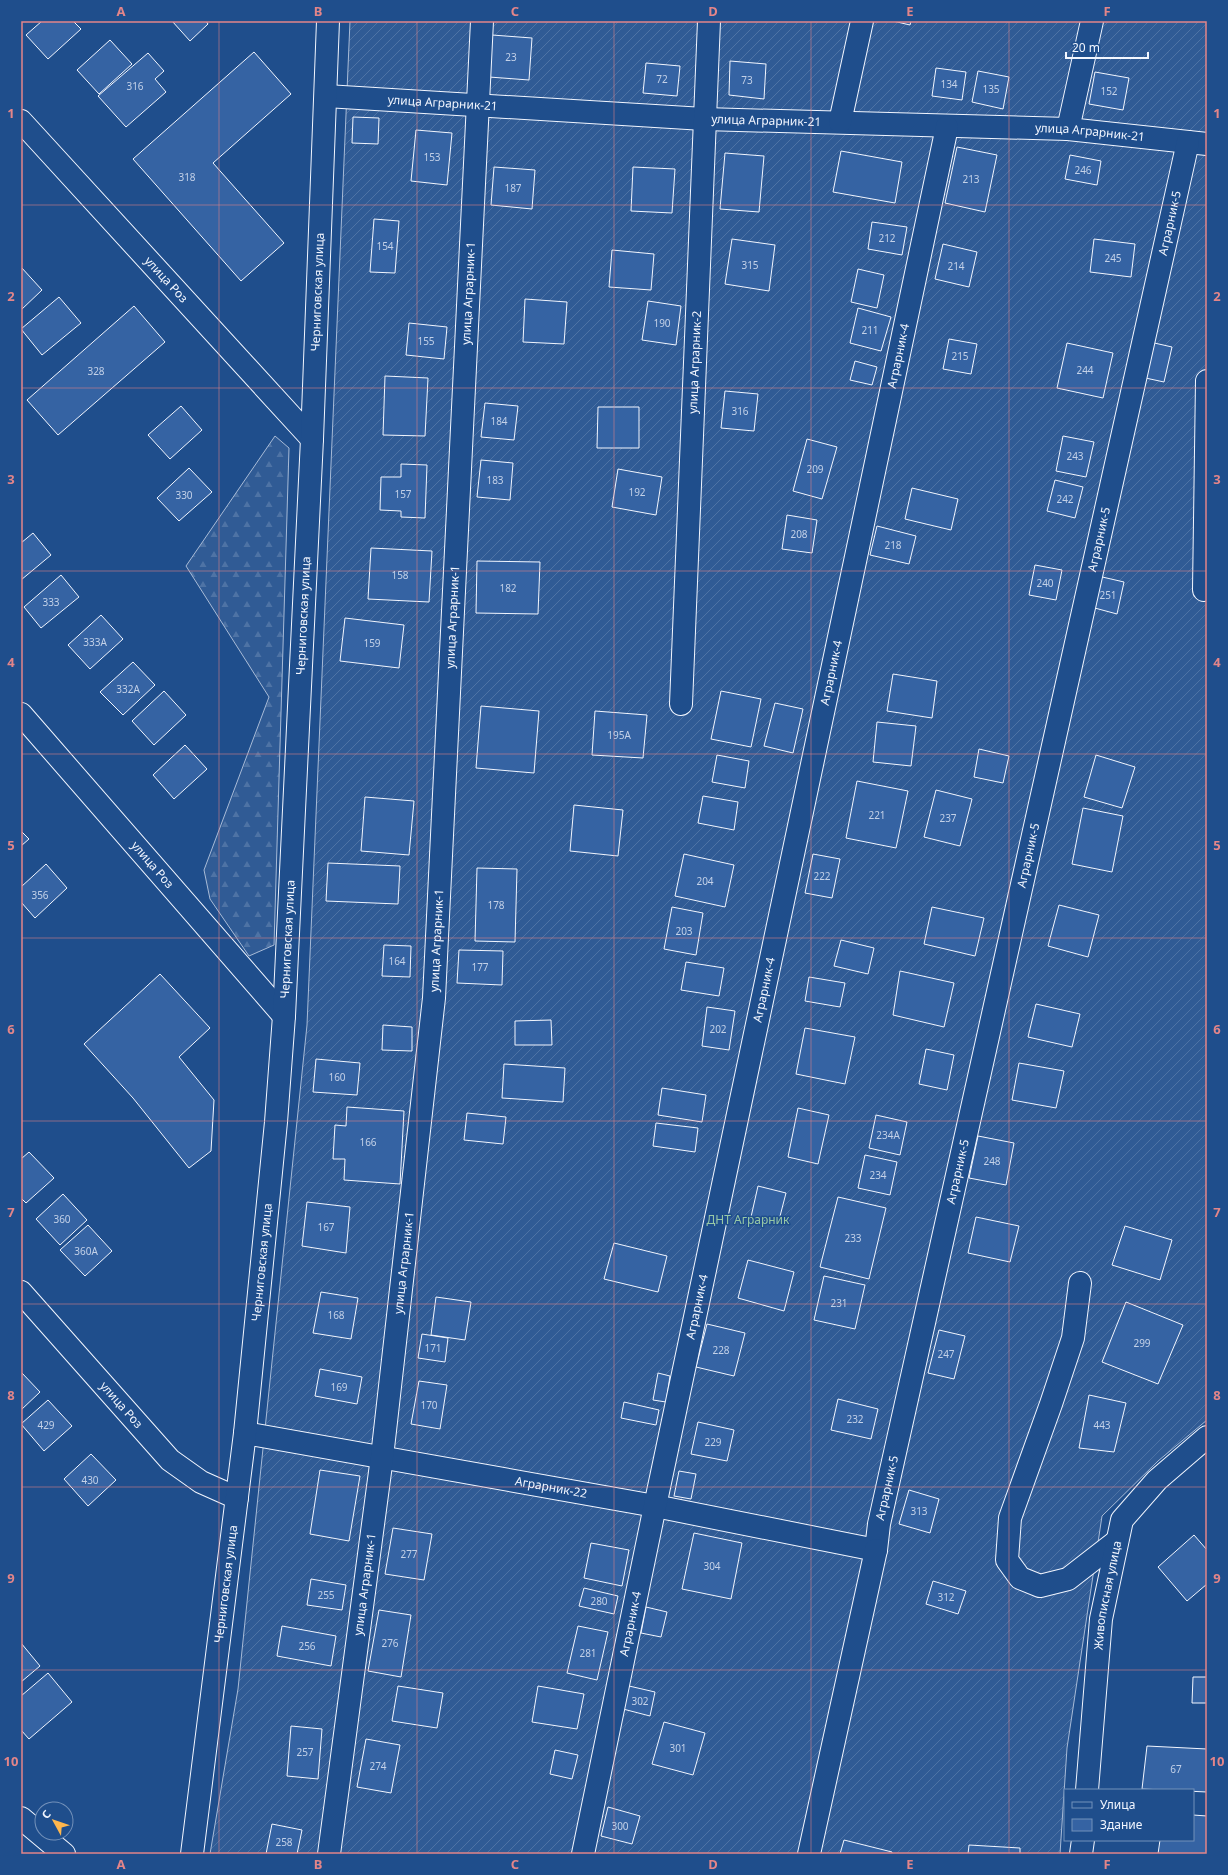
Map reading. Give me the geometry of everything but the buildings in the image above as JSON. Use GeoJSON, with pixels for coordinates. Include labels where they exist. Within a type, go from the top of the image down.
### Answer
{"type":"FeatureCollection","features":[{"type":"Feature","properties":{"kind":"street","name":"Черниговская улица"},"geometry":{"type":"LineString","coordinates":[[192,1854],[237,1498],[275,1130],[284,1016],[312,439],[328,21]]}},
{"type":"Feature","properties":{"kind":"street","name":"улица Аграрник-1"},"geometry":{"type":"LineString","coordinates":[[329,1854],[382,1457],[434,998],[482,21]]}},
{"type":"Feature","properties":{"kind":"street","name":"улица Аграрник-2"},"geometry":{"type":"LineString","coordinates":[[681,704],[709,21]]}},
{"type":"Feature","properties":{"kind":"street"},"geometry":{"type":"LineString","coordinates":[[840,122],[862,21]]}},
{"type":"Feature","properties":{"kind":"street"},"geometry":{"type":"LineString","coordinates":[[1068,129],[1092,21]]}},
{"type":"Feature","properties":{"kind":"street","name":"улица Аграрник-21"},"geometry":{"type":"LineString","coordinates":[[326,96],[704,118],[1068,129],[1197,143]]}},
{"type":"Feature","properties":{"kind":"street","name":"улица Роз"},"geometry":{"type":"LineString","coordinates":[[21,121],[312,439]]}},
{"type":"Feature","properties":{"kind":"street","name":"Аграрник-4"},"geometry":{"type":"LineString","coordinates":[[583,1854],[655,1506],[947,126]]}},
{"type":"Feature","properties":{"kind":"street","name":"Аграрник-5"},"geometry":{"type":"LineString","coordinates":[[809,1854],[866,1548],[881,1516],[1197,143]]}},
{"type":"Feature","properties":{"kind":"street"},"geometry":{"type":"LineString","coordinates":[[1204,590],[1207,381]]}},
{"type":"Feature","properties":{"kind":"street","name":"улица Роз"},"geometry":{"type":"LineString","coordinates":[[21,714],[284,1016]]}},
{"type":"Feature","properties":{"kind":"street"},"geometry":{"type":"LineString","coordinates":[[1080,1283],[1073,1338],[1052,1404],[1010,1518],[1007,1560],[1020,1578],[1040,1586],[1068,1579],[1118,1541]]}},
{"type":"Feature","properties":{"kind":"street","name":"улица Роз"},"geometry":{"type":"LineString","coordinates":[[21,1292],[170,1460],[201,1482],[237,1498]]}},
{"type":"Feature","properties":{"kind":"street","name":"Аграрник-22"},"geometry":{"type":"LineString","coordinates":[[244,1433],[655,1506],[866,1548]]}},
{"type":"Feature","properties":{"kind":"street","name":"Живописная улица"},"geometry":{"type":"LineString","coordinates":[[1087,1789],[1101,1619],[1122,1520],[1156,1480],[1207,1437]]}},
{"type":"Feature","properties":{"kind":"street"},"geometry":{"type":"LineString","coordinates":[[21,1818],[64,1854]]}},
{"type":"Feature","properties":{"kind":"street"},"geometry":{"type":"LineString","coordinates":[[1081,1854],[1083,1841]]}},
{"type":"Feature","properties":{"kind":"green space","name":"ДНТ Аграрник"},"geometry":{"type":"Polygon","coordinates":[[[350,21],[1207,21],[1207,1420],[1158,1461],[1102,1516],[1067,1748],[1060,1854],[210,1854],[238,1689],[307,1025],[350,21]]]}},
{"type":"Feature","properties":{"kind":"green space"},"geometry":{"type":"Polygon","coordinates":[[[275,436],[289,448],[274,945],[249,956],[210,899],[204,870],[269,697],[186,566],[275,436]]]}}]}
